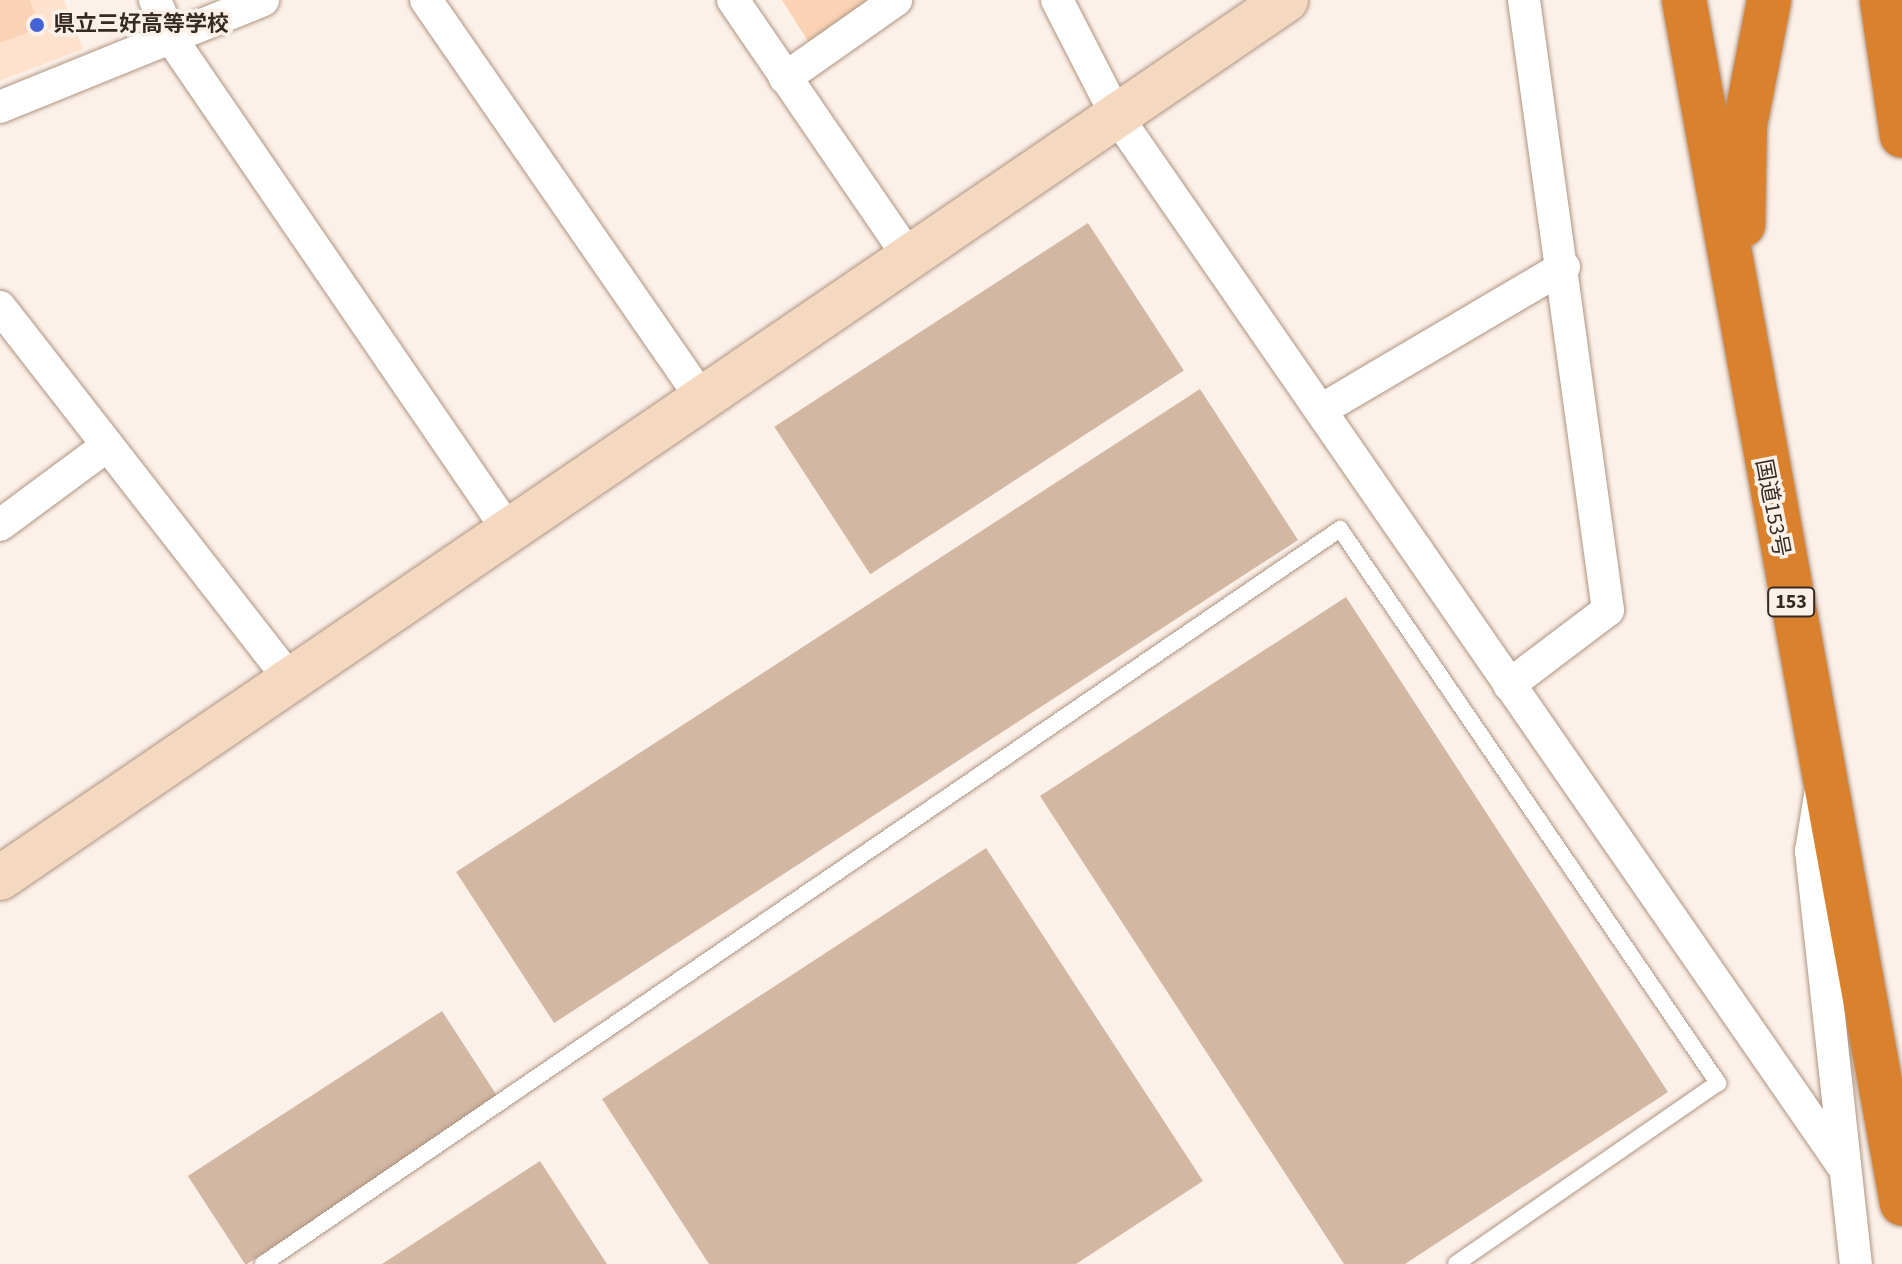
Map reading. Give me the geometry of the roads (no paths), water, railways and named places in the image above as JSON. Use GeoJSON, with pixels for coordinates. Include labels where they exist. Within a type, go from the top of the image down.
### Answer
{"type":"FeatureCollection","features":[{"type":"Feature","properties":{"kind":"highway","name":"国道153号"},"geometry":{"type":"LineString","coordinates":[[1684,0],[1764,466],[1824,772],[1902,1203]]}},
{"type":"Feature","properties":{"kind":"highway","name":"153"},"geometry":{"type":"LineString","coordinates":[[1764,466],[1742,215],[1745,125],[1769,0]]}},
{"type":"Feature","properties":{"kind":"highway"},"geometry":{"type":"LineString","coordinates":[[1882,0],[1902,136]]}},
{"type":"Feature","properties":{"kind":"street"},"geometry":{"type":"LineString","coordinates":[[155,0],[171,38],[508,530]]}},
{"type":"Feature","properties":{"kind":"street"},"geometry":{"type":"LineString","coordinates":[[0,107],[263,0]]}},
{"type":"Feature","properties":{"kind":"street"},"geometry":{"type":"LineString","coordinates":[[426,0],[700,396]]}},
{"type":"Feature","properties":{"kind":"street"},"geometry":{"type":"LineString","coordinates":[[733,0],[907,254]]}},
{"type":"Feature","properties":{"kind":"street"},"geometry":{"type":"LineString","coordinates":[[785,78],[896,0]]}},
{"type":"Feature","properties":{"kind":"street"},"geometry":{"type":"LineString","coordinates":[[1057,0],[1116,115],[1843,1166]]}},
{"type":"Feature","properties":{"kind":"street"},"geometry":{"type":"LineString","coordinates":[[0,878],[907,254],[1286,0]]}},
{"type":"Feature","properties":{"kind":"street"},"geometry":{"type":"LineString","coordinates":[[1509,685],[1608,610],[1564,267],[1524,0]]}},
{"type":"Feature","properties":{"kind":"street"},"geometry":{"type":"LineString","coordinates":[[1321,410],[1564,267]]}},
{"type":"Feature","properties":{"kind":"street"},"geometry":{"type":"LineString","coordinates":[[0,307],[289,678]]}},
{"type":"Feature","properties":{"kind":"street"},"geometry":{"type":"LineString","coordinates":[[0,525],[108,445]]}},
{"type":"Feature","properties":{"kind":"street"},"geometry":{"type":"LineString","coordinates":[[1824,772],[1811,851],[1856,1264]]}},
{"type":"Feature","properties":{"kind":"lane"},"geometry":{"type":"LineString","coordinates":[[263,1264],[1340,529],[1718,1083],[1456,1264]]}},
{"type":"Feature","properties":{"kind":"place","name":"県立三好高等学校"},"geometry":{"type":"Point","coordinates":[37,25]}}]}
